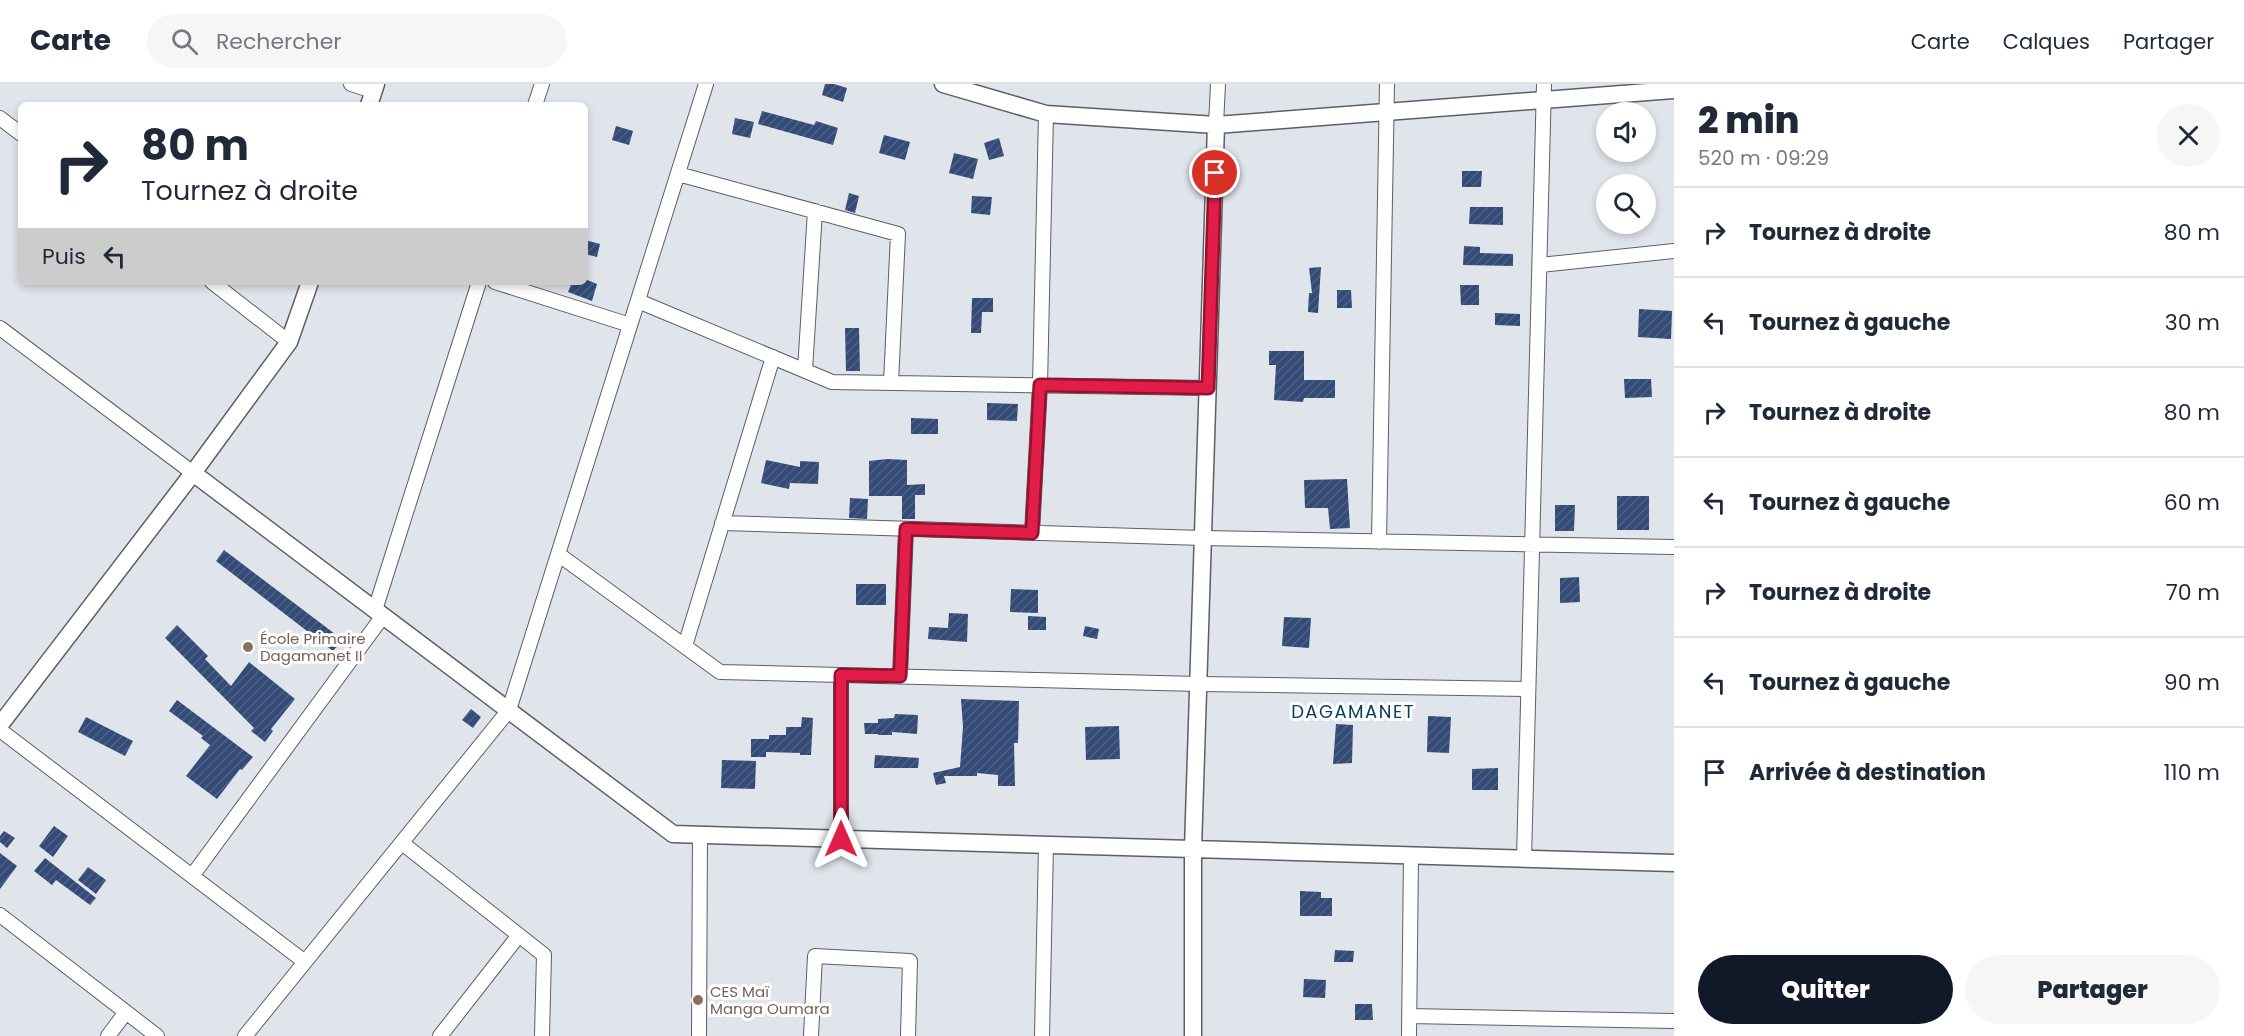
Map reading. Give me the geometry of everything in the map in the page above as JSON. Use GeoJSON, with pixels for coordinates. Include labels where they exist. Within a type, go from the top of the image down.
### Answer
{"type":"FeatureCollection","features":[{"type":"Feature","properties":{"kind":"street"},"geometry":{"type":"LineString","coordinates":[[351,84],[373,93]]}},
{"type":"Feature","properties":{"kind":"street"},"geometry":{"type":"LineString","coordinates":[[536,102],[542,84]]}},
{"type":"Feature","properties":{"kind":"street"},"geometry":{"type":"LineString","coordinates":[[246,1036],[509,711],[706,84]]}},
{"type":"Feature","properties":{"kind":"street"},"geometry":{"type":"LineString","coordinates":[[943,84],[1046,114],[1216,125],[1386,112],[1544,92],[1674,90]]}},
{"type":"Feature","properties":{"kind":"street"},"geometry":{"type":"LineString","coordinates":[[1193,1036],[1193,849],[1218,84]]}},
{"type":"Feature","properties":{"kind":"street"},"geometry":{"type":"LineString","coordinates":[[1379,542],[1387,84]]}},
{"type":"Feature","properties":{"kind":"street"},"geometry":{"type":"LineString","coordinates":[[1524,859],[1544,92]]}},
{"type":"Feature","properties":{"kind":"street"},"geometry":{"type":"LineString","coordinates":[[1032,533],[1040,385],[1046,114]]}},
{"type":"Feature","properties":{"kind":"street"},"geometry":{"type":"LineString","coordinates":[[0,118],[18,132]]}},
{"type":"Feature","properties":{"kind":"street"},"geometry":{"type":"LineString","coordinates":[[678,174],[898,234],[891,383]]}},
{"type":"Feature","properties":{"kind":"street"},"geometry":{"type":"LineString","coordinates":[[804,370],[815,211]]}},
{"type":"Feature","properties":{"kind":"street"},"geometry":{"type":"LineString","coordinates":[[1540,265],[1674,251]]}},
{"type":"Feature","properties":{"kind":"street"},"geometry":{"type":"LineString","coordinates":[[216,285],[289,342]]}},
{"type":"Feature","properties":{"kind":"street"},"geometry":{"type":"LineString","coordinates":[[0,725],[289,342],[309,285]]}},
{"type":"Feature","properties":{"kind":"street"},"geometry":{"type":"LineString","coordinates":[[192,876],[379,613],[478,285]]}},
{"type":"Feature","properties":{"kind":"street"},"geometry":{"type":"LineString","coordinates":[[504,285],[630,325]]}},
{"type":"Feature","properties":{"kind":"street"},"geometry":{"type":"LineString","coordinates":[[638,301],[832,382],[1208,388]]}},
{"type":"Feature","properties":{"kind":"street"},"geometry":{"type":"LineString","coordinates":[[0,328],[673,834],[1674,863]]}},
{"type":"Feature","properties":{"kind":"street"},"geometry":{"type":"LineString","coordinates":[[685,646],[773,357]]}},
{"type":"Feature","properties":{"kind":"street"},"geometry":{"type":"LineString","coordinates":[[722,522],[1203,538],[1674,547]]}},
{"type":"Feature","properties":{"kind":"street"},"geometry":{"type":"LineString","coordinates":[[900,676],[906,529]]}},
{"type":"Feature","properties":{"kind":"street"},"geometry":{"type":"LineString","coordinates":[[558,554],[720,672],[1199,684],[1528,689]]}},
{"type":"Feature","properties":{"kind":"street"},"geometry":{"type":"LineString","coordinates":[[841,675],[841,839]]}},
{"type":"Feature","properties":{"kind":"street"},"geometry":{"type":"LineString","coordinates":[[0,730],[305,962]]}},
{"type":"Feature","properties":{"kind":"street"},"geometry":{"type":"LineString","coordinates":[[699,1036],[700,834]]}},
{"type":"Feature","properties":{"kind":"street"},"geometry":{"type":"LineString","coordinates":[[402,843],[544,954],[542,1036]]}},
{"type":"Feature","properties":{"kind":"street"},"geometry":{"type":"LineString","coordinates":[[1041,1036],[1046,845]]}},
{"type":"Feature","properties":{"kind":"street"},"geometry":{"type":"LineString","coordinates":[[1409,1036],[1411,855]]}},
{"type":"Feature","properties":{"kind":"street"},"geometry":{"type":"LineString","coordinates":[[0,915],[157,1036]]}},
{"type":"Feature","properties":{"kind":"street"},"geometry":{"type":"LineString","coordinates":[[440,1036],[519,935]]}},
{"type":"Feature","properties":{"kind":"street"},"geometry":{"type":"LineString","coordinates":[[811,1036],[815,956],[910,961],[908,1036]]}},
{"type":"Feature","properties":{"kind":"street"},"geometry":{"type":"LineString","coordinates":[[108,1036],[126,1012]]}},
{"type":"Feature","properties":{"kind":"street"},"geometry":{"type":"LineString","coordinates":[[1409,1016],[1674,1021]]}},
{"type":"Feature","properties":{"kind":"building"},"geometry":{"type":"Polygon","coordinates":[[[825,84],[847,88],[843,102],[822,95],[825,84]]]}},
{"type":"Feature","properties":{"kind":"building"},"geometry":{"type":"Polygon","coordinates":[[[762,111],[814,125],[816,121],[838,128],[833,145],[758,124],[762,111]]]}},
{"type":"Feature","properties":{"kind":"building"},"geometry":{"type":"Polygon","coordinates":[[[735,118],[754,122],[750,138],[732,134],[735,118]]]}},
{"type":"Feature","properties":{"kind":"building"},"geometry":{"type":"Polygon","coordinates":[[[616,126],[633,131],[629,145],[612,140],[616,126]]]}},
{"type":"Feature","properties":{"kind":"building"},"geometry":{"type":"Polygon","coordinates":[[[884,135],[910,142],[905,160],[879,153],[884,135]]]}},
{"type":"Feature","properties":{"kind":"building"},"geometry":{"type":"Polygon","coordinates":[[[999,138],[1004,156],[989,160],[984,143],[999,138]]]}},
{"type":"Feature","properties":{"kind":"building"},"geometry":{"type":"Polygon","coordinates":[[[954,153],[978,159],[973,179],[949,173],[954,153]]]}},
{"type":"Feature","properties":{"kind":"building"},"geometry":{"type":"Polygon","coordinates":[[[1462,171],[1482,171],[1481,187],[1462,187],[1462,171]]]}},
{"type":"Feature","properties":{"kind":"building"},"geometry":{"type":"Polygon","coordinates":[[[849,193],[859,196],[855,213],[845,210],[849,193]]]}},
{"type":"Feature","properties":{"kind":"building"},"geometry":{"type":"Polygon","coordinates":[[[972,196],[992,197],[990,215],[971,213],[972,196]]]}},
{"type":"Feature","properties":{"kind":"building"},"geometry":{"type":"Polygon","coordinates":[[[1470,207],[1503,207],[1503,225],[1469,224],[1470,207]]]}},
{"type":"Feature","properties":{"kind":"building"},"geometry":{"type":"Polygon","coordinates":[[[588,241],[600,244],[597,257],[588,255],[588,241]]]}},
{"type":"Feature","properties":{"kind":"building"},"geometry":{"type":"Polygon","coordinates":[[[1464,246],[1480,247],[1480,253],[1513,254],[1513,266],[1463,265],[1464,246]]]}},
{"type":"Feature","properties":{"kind":"building"},"geometry":{"type":"Polygon","coordinates":[[[1321,267],[1318,313],[1308,312],[1309,293],[1312,293],[1309,268],[1321,267]]]}},
{"type":"Feature","properties":{"kind":"building"},"geometry":{"type":"Polygon","coordinates":[[[588,280],[597,284],[592,301],[568,292],[571,285],[588,285],[588,280]]]}},
{"type":"Feature","properties":{"kind":"building"},"geometry":{"type":"Polygon","coordinates":[[[1460,285],[1479,285],[1479,305],[1461,305],[1460,285]]]}},
{"type":"Feature","properties":{"kind":"building"},"geometry":{"type":"Polygon","coordinates":[[[1337,290],[1351,290],[1352,308],[1337,308],[1337,290]]]}},
{"type":"Feature","properties":{"kind":"building"},"geometry":{"type":"Polygon","coordinates":[[[972,298],[993,298],[993,312],[982,312],[981,333],[971,333],[972,298]]]}},
{"type":"Feature","properties":{"kind":"building"},"geometry":{"type":"Polygon","coordinates":[[[1639,309],[1672,311],[1671,339],[1638,337],[1639,309]]]}},
{"type":"Feature","properties":{"kind":"building"},"geometry":{"type":"Polygon","coordinates":[[[1495,313],[1520,314],[1520,326],[1495,325],[1495,313]]]}},
{"type":"Feature","properties":{"kind":"building"},"geometry":{"type":"Polygon","coordinates":[[[845,328],[859,328],[860,371],[846,371],[845,328]]]}},
{"type":"Feature","properties":{"kind":"building"},"geometry":{"type":"Polygon","coordinates":[[[1269,351],[1304,351],[1304,380],[1335,380],[1335,398],[1304,398],[1303,402],[1274,400],[1276,365],[1269,365],[1269,351]]]}},
{"type":"Feature","properties":{"kind":"building"},"geometry":{"type":"Polygon","coordinates":[[[1624,379],[1651,379],[1652,397],[1625,398],[1624,379]]]}},
{"type":"Feature","properties":{"kind":"building"},"geometry":{"type":"Polygon","coordinates":[[[987,403],[1018,404],[1017,421],[987,420],[987,403]]]}},
{"type":"Feature","properties":{"kind":"building"},"geometry":{"type":"Polygon","coordinates":[[[911,418],[938,419],[938,434],[911,434],[911,418]]]}},
{"type":"Feature","properties":{"kind":"building"},"geometry":{"type":"Polygon","coordinates":[[[766,460],[800,467],[800,461],[819,462],[818,484],[790,483],[789,489],[761,483],[766,460]]]}},
{"type":"Feature","properties":{"kind":"building"},"geometry":{"type":"Polygon","coordinates":[[[907,460],[907,485],[925,484],[925,495],[915,495],[915,519],[902,519],[902,496],[869,496],[869,461],[907,460]]]}},
{"type":"Feature","properties":{"kind":"building"},"geometry":{"type":"Polygon","coordinates":[[[1347,479],[1350,528],[1330,529],[1328,508],[1305,508],[1304,480],[1347,479]]]}},
{"type":"Feature","properties":{"kind":"building"},"geometry":{"type":"Polygon","coordinates":[[[1617,496],[1649,496],[1649,530],[1617,530],[1617,496]]]}},
{"type":"Feature","properties":{"kind":"building"},"geometry":{"type":"Polygon","coordinates":[[[850,498],[868,499],[867,519],[849,518],[850,498]]]}},
{"type":"Feature","properties":{"kind":"building"},"geometry":{"type":"Polygon","coordinates":[[[1555,505],[1575,505],[1574,531],[1555,531],[1555,505]]]}},
{"type":"Feature","properties":{"kind":"building"},"geometry":{"type":"Polygon","coordinates":[[[224,550],[343,640],[333,651],[216,561],[224,550]]]}},
{"type":"Feature","properties":{"kind":"building"},"geometry":{"type":"Polygon","coordinates":[[[1579,577],[1580,602],[1560,603],[1560,578],[1579,577]]]}},
{"type":"Feature","properties":{"kind":"building"},"geometry":{"type":"Polygon","coordinates":[[[856,584],[886,584],[886,605],[856,605],[856,584]]]}},
{"type":"Feature","properties":{"kind":"building"},"geometry":{"type":"Polygon","coordinates":[[[1011,589],[1038,590],[1038,613],[1010,612],[1011,589]]]}},
{"type":"Feature","properties":{"kind":"building"},"geometry":{"type":"Polygon","coordinates":[[[949,613],[968,614],[967,642],[928,639],[929,627],[948,628],[949,613]]]}},
{"type":"Feature","properties":{"kind":"building"},"geometry":{"type":"Polygon","coordinates":[[[1028,616],[1046,617],[1046,630],[1028,630],[1028,616]]]}},
{"type":"Feature","properties":{"kind":"building"},"geometry":{"type":"Polygon","coordinates":[[[1284,617],[1311,618],[1309,648],[1282,646],[1284,617]]]}},
{"type":"Feature","properties":{"kind":"building"},"geometry":{"type":"Polygon","coordinates":[[[177,625],[208,656],[205,659],[231,686],[249,662],[295,699],[271,729],[273,731],[265,742],[251,731],[254,728],[165,638],[177,625]]]}},
{"type":"Feature","properties":{"kind":"building"},"geometry":{"type":"Polygon","coordinates":[[[1085,626],[1099,629],[1097,639],[1083,636],[1085,626]]]}},
{"type":"Feature","properties":{"kind":"building"},"geometry":{"type":"Polygon","coordinates":[[[961,699],[1019,701],[1018,743],[1014,743],[1015,786],[998,786],[998,775],[977,773],[977,776],[944,776],[946,783],[936,785],[933,773],[960,767],[963,727],[961,699]]]}},
{"type":"Feature","properties":{"kind":"building"},"geometry":{"type":"Polygon","coordinates":[[[177,700],[253,757],[242,770],[240,769],[217,799],[186,776],[210,745],[201,738],[203,736],[169,711],[177,700]]]}},
{"type":"Feature","properties":{"kind":"building"},"geometry":{"type":"Polygon","coordinates":[[[471,709],[481,717],[473,728],[462,720],[471,709]]]}},
{"type":"Feature","properties":{"kind":"building"},"geometry":{"type":"Polygon","coordinates":[[[895,714],[918,715],[917,734],[892,732],[892,735],[865,734],[864,723],[878,723],[878,719],[894,718],[895,714]]]}},
{"type":"Feature","properties":{"kind":"building"},"geometry":{"type":"Polygon","coordinates":[[[1428,716],[1451,717],[1449,753],[1427,752],[1428,716]]]}},
{"type":"Feature","properties":{"kind":"building"},"geometry":{"type":"Polygon","coordinates":[[[86,717],[133,741],[125,756],[78,732],[86,717]]]}},
{"type":"Feature","properties":{"kind":"building"},"geometry":{"type":"Polygon","coordinates":[[[802,717],[813,718],[811,755],[766,752],[766,757],[751,757],[751,739],[769,739],[769,735],[786,735],[786,727],[801,727],[802,717]]]}},
{"type":"Feature","properties":{"kind":"building"},"geometry":{"type":"Polygon","coordinates":[[[1336,724],[1353,725],[1352,763],[1333,764],[1336,724]]]}},
{"type":"Feature","properties":{"kind":"building"},"geometry":{"type":"Polygon","coordinates":[[[1119,726],[1120,759],[1086,760],[1085,727],[1119,726]]]}},
{"type":"Feature","properties":{"kind":"building"},"geometry":{"type":"Polygon","coordinates":[[[875,755],[919,758],[918,768],[874,768],[875,755]]]}},
{"type":"Feature","properties":{"kind":"building"},"geometry":{"type":"Polygon","coordinates":[[[722,760],[756,761],[755,789],[721,788],[722,760]]]}},
{"type":"Feature","properties":{"kind":"building"},"geometry":{"type":"Polygon","coordinates":[[[1498,768],[1498,790],[1472,790],[1472,769],[1498,768]]]}},
{"type":"Feature","properties":{"kind":"building"},"geometry":{"type":"Polygon","coordinates":[[[54,826],[68,836],[53,857],[39,846],[54,826]]]}},
{"type":"Feature","properties":{"kind":"building"},"geometry":{"type":"Polygon","coordinates":[[[4,831],[15,838],[7,848],[0,842],[0,836],[4,831]]]}},
{"type":"Feature","properties":{"kind":"building"},"geometry":{"type":"Polygon","coordinates":[[[0,853],[17,866],[0,889],[0,853]]]}},
{"type":"Feature","properties":{"kind":"building"},"geometry":{"type":"Polygon","coordinates":[[[45,858],[96,898],[90,905],[56,880],[52,885],[34,871],[45,858]]]}},
{"type":"Feature","properties":{"kind":"building"},"geometry":{"type":"Polygon","coordinates":[[[88,867],[106,880],[96,894],[78,880],[88,867]]]}},
{"type":"Feature","properties":{"kind":"building"},"geometry":{"type":"Polygon","coordinates":[[[1300,891],[1321,892],[1321,898],[1332,898],[1332,916],[1300,916],[1300,891]]]}},
{"type":"Feature","properties":{"kind":"building"},"geometry":{"type":"Polygon","coordinates":[[[1335,950],[1354,951],[1353,962],[1334,962],[1335,950]]]}},
{"type":"Feature","properties":{"kind":"building"},"geometry":{"type":"Polygon","coordinates":[[[1304,979],[1326,980],[1325,998],[1303,997],[1304,979]]]}},
{"type":"Feature","properties":{"kind":"building"},"geometry":{"type":"Polygon","coordinates":[[[1355,1004],[1372,1004],[1373,1020],[1355,1020],[1355,1004]]]}},
{"type":"Feature","properties":{"kind":"place","name":"École Primaire Dagamanet II"},"geometry":{"type":"Point","coordinates":[248,647]}},
{"type":"Feature","properties":{"kind":"place","name":"CES Maï Manga Oumara"},"geometry":{"type":"Point","coordinates":[698,1000]}},
{"type":"Feature","properties":{"kind":"district","name":"DAGAMANET"},"geometry":{"type":"Point","coordinates":[1353,711]}},
{"type":"Feature","properties":{"kind":"route"},"geometry":{"type":"LineString","coordinates":[[841,839],[841,675],[900,676],[906,529],[1032,533],[1040,385],[1208,388],[1215,173]]}}]}
